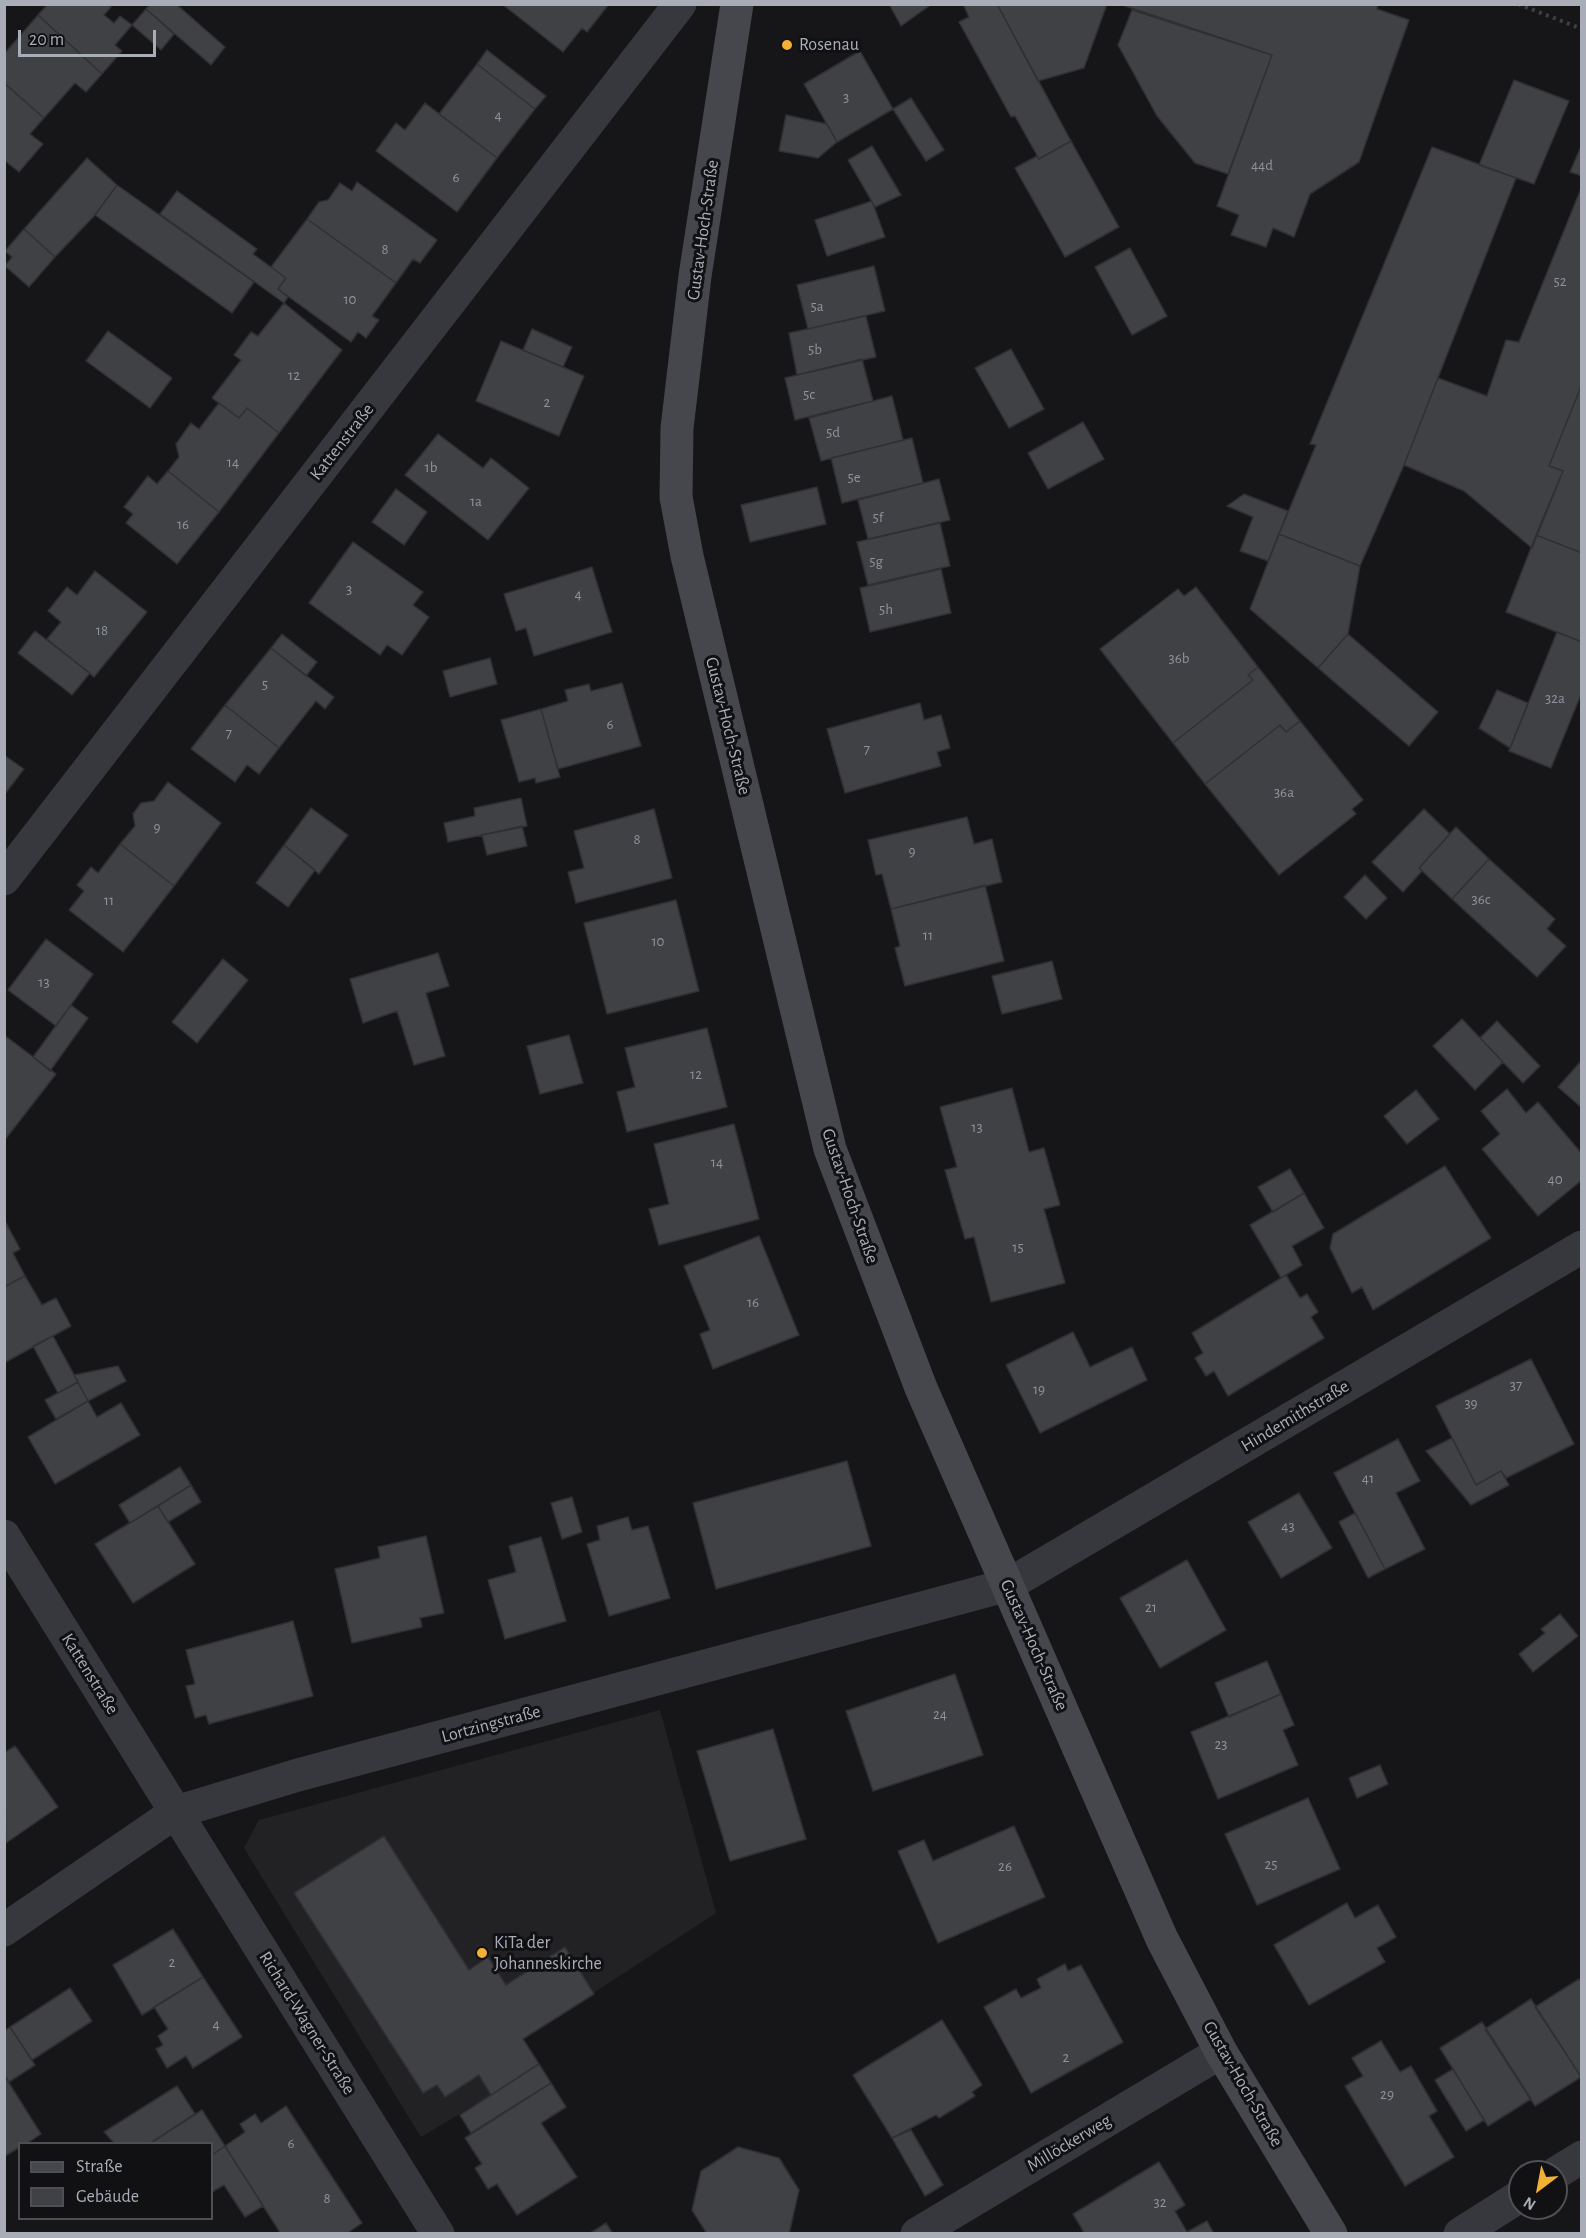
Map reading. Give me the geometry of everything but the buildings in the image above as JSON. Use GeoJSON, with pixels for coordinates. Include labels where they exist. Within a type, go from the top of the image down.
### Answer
{"type":"FeatureCollection","features":[{"type":"Feature","properties":{"kind":"main road","name":"Gustav-Hoch-Straße"},"geometry":{"type":"LineString","coordinates":[[737,4],[695,276],[677,428],[676,497],[690,567],[830,1149],[921,1388],[1162,1938],[1221,2052],[1331,2234]]}},
{"type":"Feature","properties":{"kind":"street","name":"Kattenstraße"},"geometry":{"type":"LineString","coordinates":[[4,879],[680,4]]}},
{"type":"Feature","properties":{"kind":"street","name":"Hindemithstraße"},"geometry":{"type":"LineString","coordinates":[[1008,1585],[1581,1247]]}},
{"type":"Feature","properties":{"kind":"street","name":"Kattenstraße"},"geometry":{"type":"LineString","coordinates":[[4,1536],[176,1812]]}},
{"type":"Feature","properties":{"kind":"street","name":"Lortzingstraße"},"geometry":{"type":"LineString","coordinates":[[4,1930],[176,1812],[298,1775],[1008,1585]]}},
{"type":"Feature","properties":{"kind":"street","name":"Richard-Wagner-Straße"},"geometry":{"type":"LineString","coordinates":[[176,1812],[438,2234]]}},
{"type":"Feature","properties":{"kind":"street","name":"Millöckerweg"},"geometry":{"type":"LineString","coordinates":[[917,2234],[1221,2052]]}},
{"type":"Feature","properties":{"kind":"street"},"geometry":{"type":"LineString","coordinates":[[1568,2165],[1581,2157]]}},
{"type":"Feature","properties":{"kind":"street"},"geometry":{"type":"LineString","coordinates":[[1460,2234],[1508,2204]]}},
{"type":"Feature","properties":{"kind":"path"},"geometry":{"type":"LineString","coordinates":[[1518,4],[1581,28]]}},
{"type":"Feature","properties":{"kind":"shaded area","name":"KiTa der Johanneskirche"},"geometry":{"type":"Polygon","coordinates":[[[660,1710],[716,1913],[523,2039],[491,2095],[421,2137],[244,1848],[259,1820],[660,1710]]]}},
{"type":"Feature","properties":{"kind":"place","name":"Rosenau"},"geometry":{"type":"Point","coordinates":[787,45]}},
{"type":"Feature","properties":{"kind":"place","name":"KiTa der Johanneskirche"},"geometry":{"type":"Point","coordinates":[482,1953]}}]}
